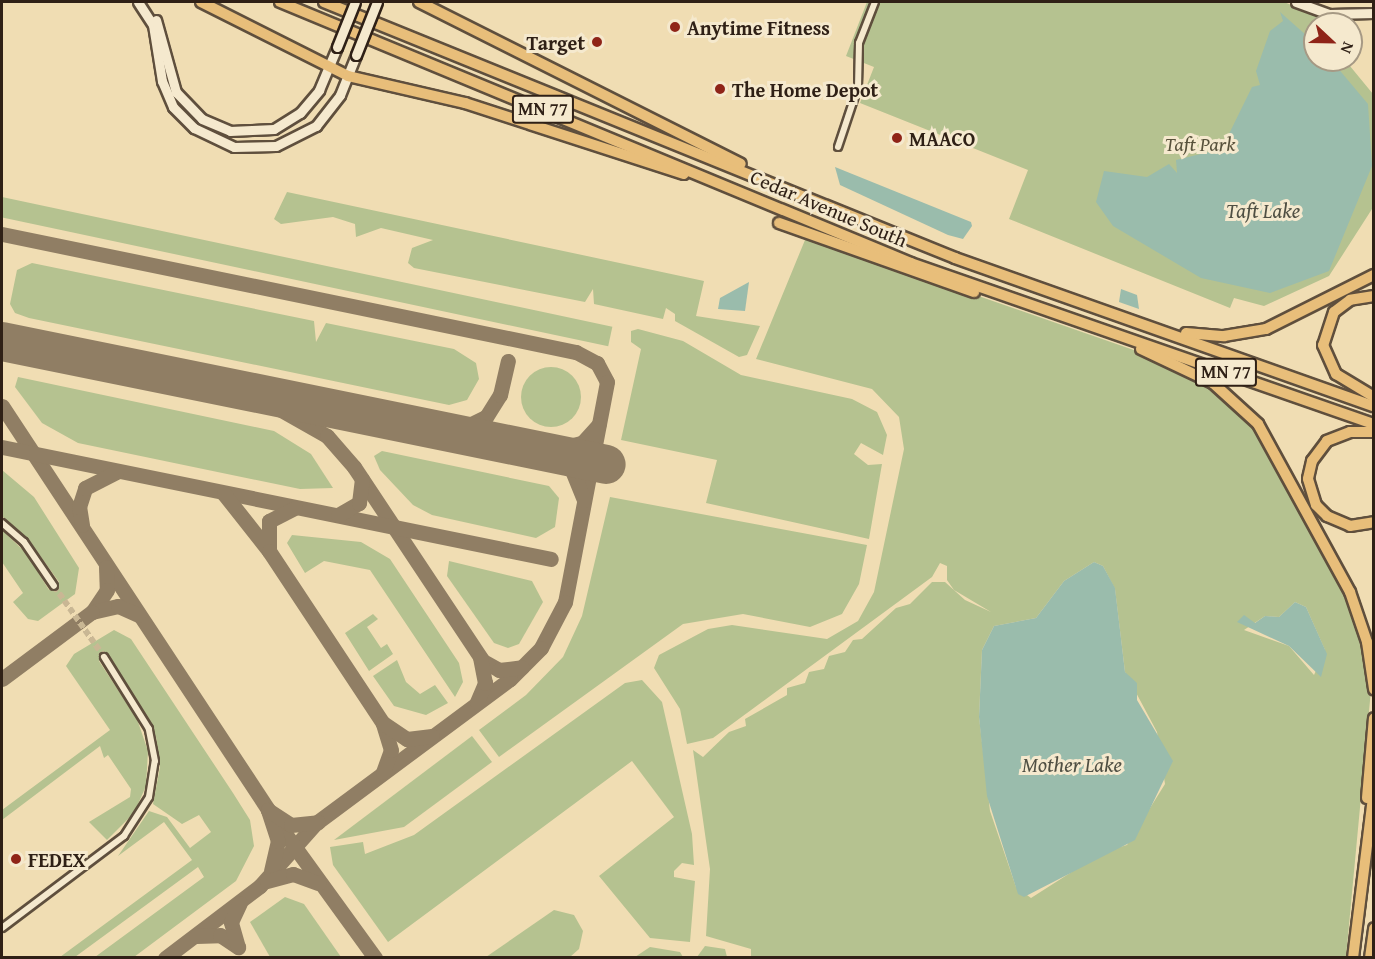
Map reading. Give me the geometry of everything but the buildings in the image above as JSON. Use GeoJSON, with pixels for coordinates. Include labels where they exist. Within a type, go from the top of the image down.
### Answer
{"type":"FeatureCollection","features":[{"type":"Feature","properties":{"kind":"highway"},"geometry":{"type":"LineString","coordinates":[[201,2],[328,68],[348,76],[465,103],[806,218]]}},
{"type":"Feature","properties":{"kind":"highway","name":"Cedar Avenue South"},"geometry":{"type":"LineString","coordinates":[[280,2],[806,218],[1038,308],[1374,424]]}},
{"type":"Feature","properties":{"kind":"highway","name":"Cedar Avenue South"},"geometry":{"type":"LineString","coordinates":[[324,2],[955,258],[1154,326],[1374,406]]}},
{"type":"Feature","properties":{"kind":"highway"},"geometry":{"type":"LineString","coordinates":[[419,2],[814,200]]}},
{"type":"Feature","properties":{"kind":"highway"},"geometry":{"type":"LineString","coordinates":[[779,223],[890,266],[1038,308]]}},
{"type":"Feature","properties":{"kind":"highway"},"geometry":{"type":"LineString","coordinates":[[1154,326],[1208,336],[1254,332],[1374,275]]}},
{"type":"Feature","properties":{"kind":"highway"},"geometry":{"type":"LineString","coordinates":[[1374,296],[1350,300],[1334,312],[1323,345],[1336,375],[1374,397]]}},
{"type":"Feature","properties":{"kind":"highway"},"geometry":{"type":"LineString","coordinates":[[1078,321],[1201,376],[1250,414],[1350,592],[1368,642],[1374,689]]}},
{"type":"Feature","properties":{"kind":"highway"},"geometry":{"type":"LineString","coordinates":[[1374,432],[1350,432],[1327,441],[1312,461],[1308,479],[1316,505],[1327,516],[1350,526],[1374,522]]}},
{"type":"Feature","properties":{"kind":"highway"},"geometry":{"type":"LineString","coordinates":[[1365,851],[1374,718]]}},
{"type":"Feature","properties":{"kind":"highway"},"geometry":{"type":"LineString","coordinates":[[1353,957],[1374,789]]}},
{"type":"Feature","properties":{"kind":"highway"},"geometry":{"type":"LineString","coordinates":[[1370,957],[1374,928]]}},
{"type":"Feature","properties":{"kind":"street"},"geometry":{"type":"LineString","coordinates":[[138,2],[153,25],[166,93],[183,119],[225,145],[276,146],[316,126],[348,76],[377,2]]}},
{"type":"Feature","properties":{"kind":"street"},"geometry":{"type":"LineString","coordinates":[[145,2],[159,26],[177,92],[192,111],[222,129],[250,132],[292,119],[314,98],[355,2]]}},
{"type":"Feature","properties":{"kind":"street"},"geometry":{"type":"LineString","coordinates":[[838,147],[858,87],[859,43],[875,2]]}},
{"type":"Feature","properties":{"kind":"street"},"geometry":{"type":"LineString","coordinates":[[1296,2],[1329,14],[1374,13]]}},
{"type":"Feature","properties":{"kind":"street"},"geometry":{"type":"LineString","coordinates":[[2,523],[24,542],[54,586]]}},
{"type":"Feature","properties":{"kind":"street"},"geometry":{"type":"LineString","coordinates":[[2,928],[124,836],[149,797],[155,761],[149,729],[104,657]]}},
{"type":"Feature","properties":{"kind":"green space","name":"Taft Park"},"geometry":{"type":"Polygon","coordinates":[[[867,2],[1284,2],[1308,12],[1303,12],[1303,72],[1355,72],[1373,94],[1372,209],[1329,276],[1264,306],[1234,298],[1230,308],[1009,219],[1028,170],[860,103],[874,67],[846,56],[867,2]]]}},
{"type":"Feature","properties":{"kind":"green space"},"geometry":{"type":"Polygon","coordinates":[[[287,192],[704,281],[696,316],[760,326],[747,355],[739,357],[675,321],[675,314],[666,308],[663,319],[594,304],[593,289],[585,302],[414,268],[408,263],[412,248],[433,240],[381,228],[356,237],[355,224],[333,217],[281,224],[274,219],[287,192]]]}},
{"type":"Feature","properties":{"kind":"green space"},"geometry":{"type":"Polygon","coordinates":[[[2,197],[612,327],[608,346],[2,217],[2,197]]]}},
{"type":"Feature","properties":{"kind":"green space"},"geometry":{"type":"Polygon","coordinates":[[[812,238],[1151,356],[1201,378],[1254,423],[1359,618],[1371,690],[1346,957],[751,957],[751,949],[706,936],[710,869],[693,750],[703,757],[729,732],[746,726],[745,719],[787,695],[787,688],[805,683],[809,672],[824,669],[829,656],[845,652],[853,640],[862,639],[896,608],[910,604],[932,582],[945,582],[965,600],[991,612],[954,590],[947,580],[947,566],[940,563],[932,577],[713,738],[687,744],[680,709],[654,668],[659,655],[708,629],[732,625],[827,639],[858,621],[874,592],[904,449],[899,417],[872,389],[756,359],[805,240],[812,238]],[[1094,562],[1064,581],[1036,618],[994,626],[982,650],[979,717],[990,811],[1016,887],[1031,898],[1103,852],[1127,845],[1165,784],[1157,732],[1125,672],[1115,589],[1103,566],[1094,562]],[[1295,602],[1279,617],[1265,616],[1244,630],[1289,646],[1314,675],[1325,650],[1306,607],[1295,602]]]}},
{"type":"Feature","properties":{"kind":"green space"},"geometry":{"type":"Polygon","coordinates":[[[32,263],[314,321],[316,342],[326,323],[454,349],[476,363],[479,379],[467,400],[449,405],[29,318],[15,313],[10,304],[17,270],[32,263]]]}},
{"type":"Feature","properties":{"kind":"green space"},"geometry":{"type":"Polygon","coordinates":[[[638,329],[683,341],[741,375],[852,399],[877,412],[887,435],[883,455],[861,443],[854,454],[868,465],[882,464],[869,539],[706,503],[717,460],[621,440],[641,349],[631,342],[631,331],[638,329]]]}},
{"type":"Feature","properties":{"kind":"green space"},"geometry":{"type":"Polygon","coordinates":[[[545,367],[557,367],[568,372],[576,380],[581,397],[579,409],[568,422],[557,427],[545,427],[534,422],[526,414],[521,403],[521,391],[526,380],[534,372],[545,367]]]}},
{"type":"Feature","properties":{"kind":"green space"},"geometry":{"type":"Polygon","coordinates":[[[18,377],[274,431],[311,454],[333,488],[300,489],[78,443],[42,423],[15,387],[18,377]]]}},
{"type":"Feature","properties":{"kind":"green space"},"geometry":{"type":"Polygon","coordinates":[[[382,451],[549,486],[559,498],[555,527],[536,538],[432,515],[413,505],[380,470],[374,456],[382,451]]]}},
{"type":"Feature","properties":{"kind":"green space"},"geometry":{"type":"Polygon","coordinates":[[[2,470],[34,497],[79,568],[75,594],[38,621],[28,619],[13,602],[23,593],[2,562],[2,530],[26,553],[49,590],[59,582],[28,539],[2,516],[2,470]]]}},
{"type":"Feature","properties":{"kind":"green space"},"geometry":{"type":"Polygon","coordinates":[[[610,497],[867,545],[859,584],[842,614],[810,627],[743,614],[683,624],[499,757],[479,730],[526,695],[563,657],[582,616],[610,497]]]}},
{"type":"Feature","properties":{"kind":"green space"},"geometry":{"type":"Polygon","coordinates":[[[292,535],[361,542],[390,559],[459,663],[463,682],[455,697],[370,570],[324,561],[305,573],[287,543],[292,535]]]}},
{"type":"Feature","properties":{"kind":"green space"},"geometry":{"type":"Polygon","coordinates":[[[449,561],[532,581],[543,602],[519,644],[508,648],[494,643],[447,576],[449,561]]]}},
{"type":"Feature","properties":{"kind":"green space"},"geometry":{"type":"Polygon","coordinates":[[[373,614],[378,619],[367,627],[381,648],[387,644],[393,654],[369,671],[345,633],[373,614]]]}},
{"type":"Feature","properties":{"kind":"green space"},"geometry":{"type":"Polygon","coordinates":[[[114,630],[131,639],[233,793],[250,820],[254,846],[236,881],[134,957],[95,957],[204,877],[198,867],[75,957],[60,957],[192,860],[164,822],[118,856],[149,811],[167,817],[190,848],[211,832],[199,815],[182,824],[153,804],[160,767],[156,737],[108,654],[99,661],[137,719],[148,751],[146,786],[134,813],[107,840],[89,822],[130,797],[131,789],[108,755],[104,758],[100,746],[2,820],[2,810],[110,730],[66,666],[74,654],[114,630]]]}},
{"type":"Feature","properties":{"kind":"green space"},"geometry":{"type":"Polygon","coordinates":[[[397,660],[406,682],[420,694],[435,685],[448,703],[426,715],[394,706],[373,676],[397,660]]]}},
{"type":"Feature","properties":{"kind":"green space"},"geometry":{"type":"Polygon","coordinates":[[[642,680],[662,702],[692,834],[694,865],[682,863],[674,871],[674,877],[695,881],[690,942],[650,938],[599,876],[674,817],[632,761],[388,942],[333,865],[330,847],[363,842],[365,854],[414,835],[625,683],[642,680]]]}},
{"type":"Feature","properties":{"kind":"green space"},"geometry":{"type":"Polygon","coordinates":[[[472,736],[492,762],[404,827],[334,840],[472,736]]]}},
{"type":"Feature","properties":{"kind":"green space"},"geometry":{"type":"Polygon","coordinates":[[[285,897],[304,904],[341,957],[270,957],[250,922],[285,897]]]}},
{"type":"Feature","properties":{"kind":"green space"},"geometry":{"type":"Polygon","coordinates":[[[554,910],[574,915],[583,931],[579,949],[570,957],[486,957],[554,910]]]}},
{"type":"Feature","properties":{"kind":"green space"},"geometry":{"type":"Polygon","coordinates":[[[705,946],[725,949],[727,957],[697,957],[705,946]]]}},
{"type":"Feature","properties":{"kind":"green space"},"geometry":{"type":"Polygon","coordinates":[[[650,947],[680,952],[683,957],[635,957],[650,947]]]}},
{"type":"Feature","properties":{"kind":"water","name":"Taft Lake"},"geometry":{"type":"Polygon","coordinates":[[[1280,12],[1303,32],[1303,72],[1341,72],[1368,104],[1372,166],[1329,271],[1270,293],[1201,278],[1113,226],[1096,202],[1104,171],[1147,177],[1169,164],[1177,173],[1176,160],[1213,151],[1226,140],[1252,87],[1260,85],[1256,71],[1270,31],[1283,21],[1280,12]]]}},
{"type":"Feature","properties":{"kind":"water"},"geometry":{"type":"Polygon","coordinates":[[[835,167],[971,222],[972,226],[963,239],[948,235],[840,185],[835,167]]]}},
{"type":"Feature","properties":{"kind":"water"},"geometry":{"type":"Polygon","coordinates":[[[749,282],[745,311],[718,309],[720,298],[749,282]]]}},
{"type":"Feature","properties":{"kind":"water"},"geometry":{"type":"Polygon","coordinates":[[[1121,289],[1137,295],[1139,309],[1119,302],[1121,289]]]}},
{"type":"Feature","properties":{"kind":"water","name":"Mother Lake"},"geometry":{"type":"Polygon","coordinates":[[[1094,562],[1103,566],[1115,588],[1125,672],[1137,683],[1137,700],[1173,761],[1135,840],[1024,897],[1018,894],[987,796],[979,717],[982,650],[994,626],[1036,618],[1064,581],[1094,562]]]}},
{"type":"Feature","properties":{"kind":"water"},"geometry":{"type":"Polygon","coordinates":[[[1295,602],[1306,607],[1327,654],[1321,677],[1289,646],[1237,622],[1244,615],[1255,623],[1265,616],[1279,617],[1295,602]]]}},
{"type":"Feature","properties":{"kind":"taxiway"},"geometry":{"type":"LineString","coordinates":[[2,234],[576,352],[597,363],[607,382],[565,602],[541,648],[510,679],[315,824],[260,886],[165,958]]}},
{"type":"Feature","properties":{"kind":"taxiway"},"geometry":{"type":"LineString","coordinates":[[2,335],[45,350]]}},
{"type":"Feature","properties":{"kind":"taxiway"},"geometry":{"type":"LineString","coordinates":[[419,426],[459,430],[486,417],[500,395],[508,361]]}},
{"type":"Feature","properties":{"kind":"taxiway"},"geometry":{"type":"LineString","coordinates":[[191,380],[267,402],[327,436],[354,467],[483,661],[499,670],[522,667]]}},
{"type":"Feature","properties":{"kind":"taxiway"},"geometry":{"type":"LineString","coordinates":[[2,406],[268,810],[375,958]]}},
{"type":"Feature","properties":{"kind":"taxiway"},"geometry":{"type":"LineString","coordinates":[[584,500],[572,470],[545,452],[582,443],[599,424]]}},
{"type":"Feature","properties":{"kind":"taxiway"},"geometry":{"type":"LineString","coordinates":[[2,447],[551,559]]}},
{"type":"Feature","properties":{"kind":"taxiway"},"geometry":{"type":"LineString","coordinates":[[82,525],[79,507],[85,488],[116,472]]}},
{"type":"Feature","properties":{"kind":"taxiway"},"geometry":{"type":"LineString","coordinates":[[338,515],[359,503],[362,479]]}},
{"type":"Feature","properties":{"kind":"taxiway"},"geometry":{"type":"LineString","coordinates":[[224,494],[269,551],[269,521],[295,508]]}},
{"type":"Feature","properties":{"kind":"taxiway"},"geometry":{"type":"LineString","coordinates":[[269,551],[383,723]]}},
{"type":"Feature","properties":{"kind":"taxiway"},"geometry":{"type":"LineString","coordinates":[[106,567],[107,590],[92,612],[118,606],[138,615]]}},
{"type":"Feature","properties":{"kind":"taxiway"},"geometry":{"type":"LineString","coordinates":[[2,679],[92,612]]}},
{"type":"Feature","properties":{"kind":"taxiway"},"geometry":{"type":"LineString","coordinates":[[477,702],[485,683],[480,657]]}},
{"type":"Feature","properties":{"kind":"taxiway"},"geometry":{"type":"LineString","coordinates":[[383,772],[391,750],[383,723],[407,739],[432,736]]}},
{"type":"Feature","properties":{"kind":"taxiway"},"geometry":{"type":"LineString","coordinates":[[271,871],[278,841],[268,810],[291,825],[318,822]]}},
{"type":"Feature","properties":{"kind":"taxiway"},"geometry":{"type":"LineString","coordinates":[[267,881],[293,874],[318,883]]}},
{"type":"Feature","properties":{"kind":"taxiway"},"geometry":{"type":"LineString","coordinates":[[196,936],[220,935],[238,947],[231,922],[240,903]]}},
{"type":"Feature","properties":{"kind":"runway"},"geometry":{"type":"LineString","coordinates":[[2,341],[606,464]]}},
{"type":"Feature","properties":{"kind":"tunnel"},"geometry":{"type":"LineString","coordinates":[[54,586],[104,657]]}},
{"type":"Feature","properties":{"kind":"place","name":"Anytime Fitness"},"geometry":{"type":"Point","coordinates":[675,27]}},
{"type":"Feature","properties":{"kind":"place","name":"Target"},"geometry":{"type":"Point","coordinates":[597,42]}},
{"type":"Feature","properties":{"kind":"place","name":"The Home Depot"},"geometry":{"type":"Point","coordinates":[720,89]}},
{"type":"Feature","properties":{"kind":"place","name":"MAACO"},"geometry":{"type":"Point","coordinates":[897,138]}},
{"type":"Feature","properties":{"kind":"place","name":"FEDEX"},"geometry":{"type":"Point","coordinates":[16,859]}}]}
